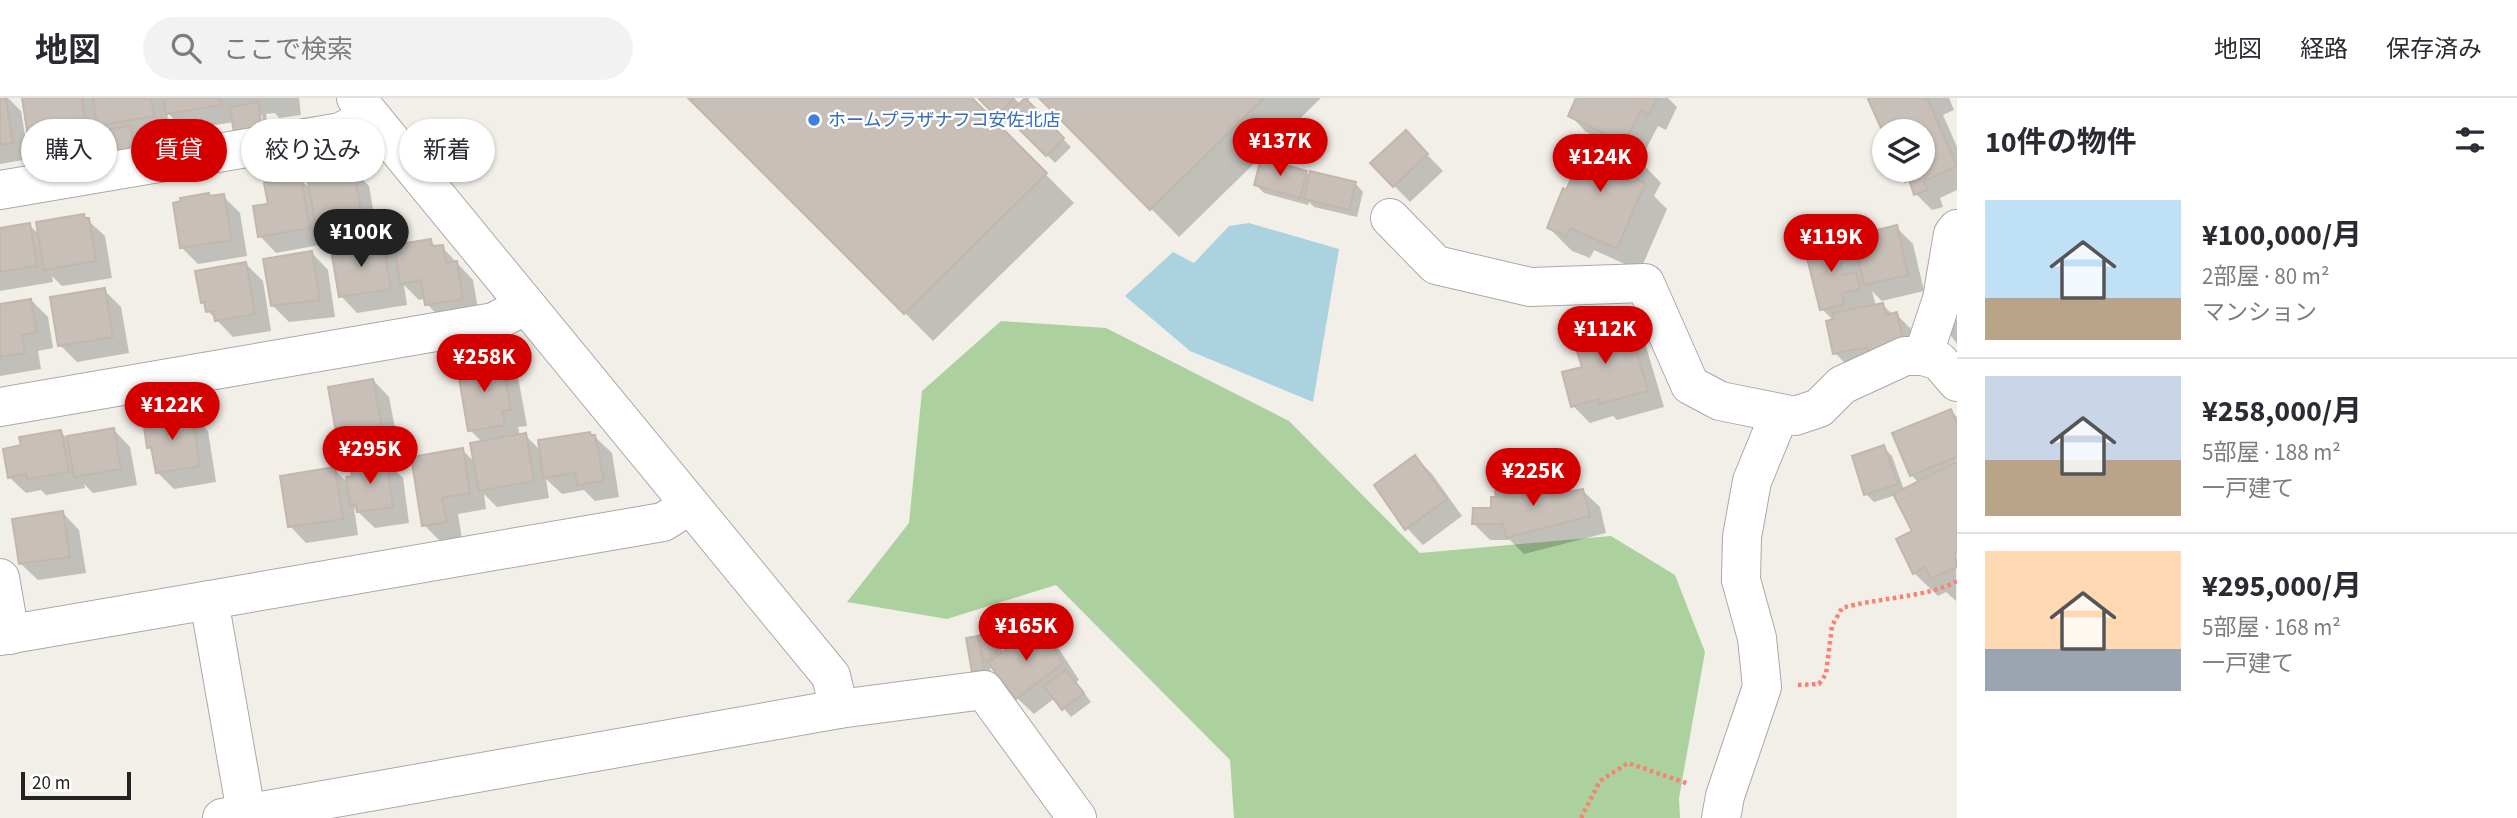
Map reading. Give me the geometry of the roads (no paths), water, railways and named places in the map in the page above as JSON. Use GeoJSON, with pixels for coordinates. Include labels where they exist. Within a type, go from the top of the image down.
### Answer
{"type":"FeatureCollection","features":[{"type":"Feature","properties":{"kind":"street"},"geometry":{"type":"LineString","coordinates":[[0,190],[341,132],[363,107],[831,676],[839,709]]}},
{"type":"Feature","properties":{"kind":"street"},"geometry":{"type":"LineString","coordinates":[[1390,218],[1436,265],[1530,287],[1645,283],[1690,385],[1720,401],[1795,416],[1819,408],[1842,385],[1905,356],[1923,356],[1939,362],[1957,382]]}},
{"type":"Feature","properties":{"kind":"street"},"geometry":{"type":"LineString","coordinates":[[1923,356],[1942,299],[1953,234],[1957,229]]}},
{"type":"Feature","properties":{"kind":"street"},"geometry":{"type":"LineString","coordinates":[[0,407],[494,322],[526,305]]}},
{"type":"Feature","properties":{"kind":"street"},"geometry":{"type":"LineString","coordinates":[[1723,807],[1762,687],[1757,638],[1741,580],[1742,537],[1752,481],[1780,413]]}},
{"type":"Feature","properties":{"kind":"street"},"geometry":{"type":"LineString","coordinates":[[0,578],[5,636],[663,522],[690,505]]}},
{"type":"Feature","properties":{"kind":"street"},"geometry":{"type":"LineString","coordinates":[[209,600],[238,817],[839,709],[984,690],[1077,818]]}},
{"type":"Feature","properties":{"kind":"water"},"geometry":{"type":"Polygon","coordinates":[[[1249,223],[1339,249],[1313,402],[1190,351],[1125,296],[1173,252],[1194,263],[1229,226],[1249,223]]]}},
{"type":"Feature","properties":{"kind":"place","name":"ホームプラザナフコ安佐北店"},"geometry":{"type":"Point","coordinates":[814,120]}}]}
